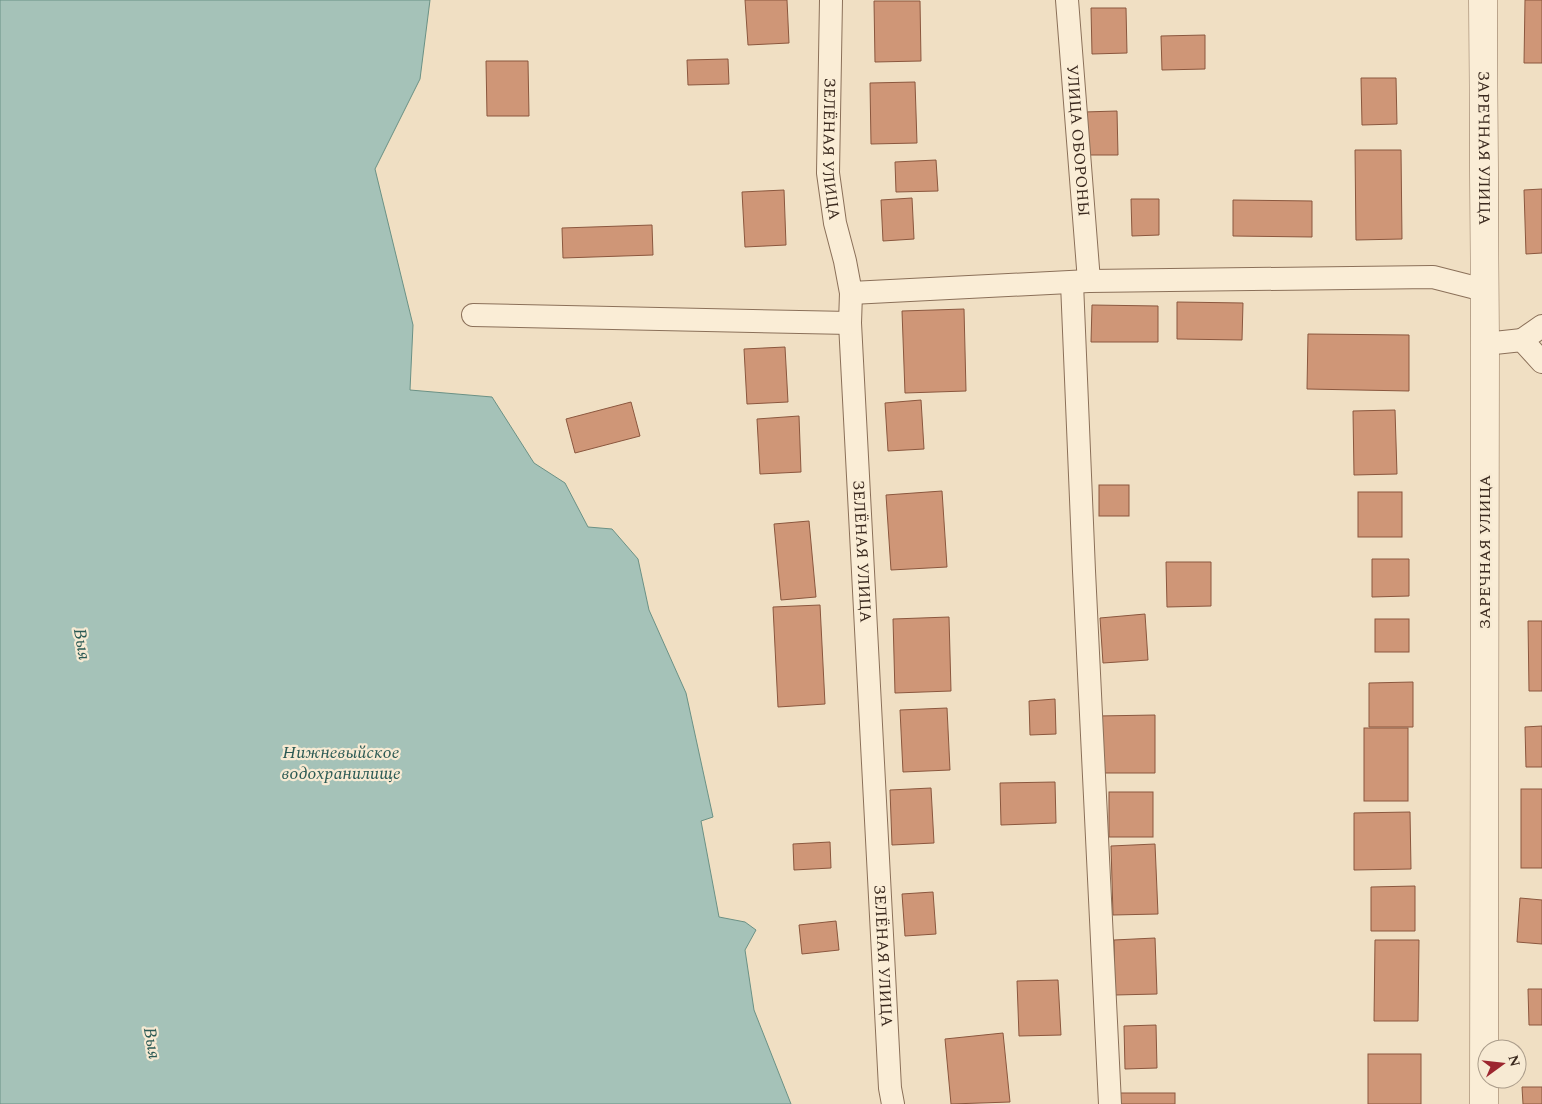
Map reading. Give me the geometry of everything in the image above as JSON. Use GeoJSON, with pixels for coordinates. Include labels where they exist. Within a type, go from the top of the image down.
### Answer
{"type":"FeatureCollection","features":[{"type":"Feature","properties":{"kind":"street","name":"ЗЕЛЁНАЯ УЛИЦА"},"geometry":{"type":"LineString","coordinates":[[830,0],[828,173],[835,223],[851,293],[850,323],[890,1088],[893,1104]]}},
{"type":"Feature","properties":{"kind":"street","name":"УЛИЦА ОБОРОНЫ"},"geometry":{"type":"LineString","coordinates":[[1067,0],[1081,282],[1084,571],[1110,1104]]}},
{"type":"Feature","properties":{"kind":"street","name":"ЗАРЕЧНАЯ УЛИЦА"},"geometry":{"type":"LineString","coordinates":[[1483,0],[1485,344],[1484,1104]]}},
{"type":"Feature","properties":{"kind":"street"},"geometry":{"type":"LineString","coordinates":[[851,293],[1081,282],[1433,276],[1484,290]]}},
{"type":"Feature","properties":{"kind":"street"},"geometry":{"type":"LineString","coordinates":[[473,315],[850,323]]}},
{"type":"Feature","properties":{"kind":"street"},"geometry":{"type":"LineString","coordinates":[[1485,344],[1522,340],[1542,326]]}},
{"type":"Feature","properties":{"kind":"street"},"geometry":{"type":"LineString","coordinates":[[1522,340],[1542,362]]}},
{"type":"Feature","properties":{"kind":"water","name":"Нижневыйское водохранилище"},"geometry":{"type":"Polygon","coordinates":[[[0,0],[430,0],[420,79],[375,169],[413,325],[410,390],[492,397],[534,463],[565,483],[588,527],[612,529],[638,559],[649,610],[686,693],[713,817],[701,821],[719,917],[745,922],[756,930],[745,950],[754,1010],[791,1104],[0,1104],[0,0]]]}},
{"type":"Feature","properties":{"kind":"building"},"geometry":{"type":"Polygon","coordinates":[[[745,0],[787,0],[789,43],[748,45],[745,0]]]}},
{"type":"Feature","properties":{"kind":"building"},"geometry":{"type":"Polygon","coordinates":[[[1525,0],[1542,0],[1542,63],[1524,63],[1525,0]]]}},
{"type":"Feature","properties":{"kind":"building"},"geometry":{"type":"Polygon","coordinates":[[[874,1],[920,1],[921,61],[875,62],[874,1]]]}},
{"type":"Feature","properties":{"kind":"building"},"geometry":{"type":"Polygon","coordinates":[[[1091,8],[1126,8],[1127,53],[1092,54],[1091,8]]]}},
{"type":"Feature","properties":{"kind":"building"},"geometry":{"type":"Polygon","coordinates":[[[1205,35],[1205,69],[1162,70],[1161,36],[1205,35]]]}},
{"type":"Feature","properties":{"kind":"building"},"geometry":{"type":"Polygon","coordinates":[[[728,59],[729,84],[688,85],[687,60],[728,59]]]}},
{"type":"Feature","properties":{"kind":"building"},"geometry":{"type":"Polygon","coordinates":[[[486,61],[528,61],[529,116],[487,116],[486,61]]]}},
{"type":"Feature","properties":{"kind":"building"},"geometry":{"type":"Polygon","coordinates":[[[1361,78],[1396,78],[1397,124],[1362,125],[1361,78]]]}},
{"type":"Feature","properties":{"kind":"building"},"geometry":{"type":"Polygon","coordinates":[[[915,82],[917,143],[871,144],[870,83],[915,82]]]}},
{"type":"Feature","properties":{"kind":"building"},"geometry":{"type":"Polygon","coordinates":[[[1117,111],[1118,155],[1086,155],[1084,112],[1117,111]]]}},
{"type":"Feature","properties":{"kind":"building"},"geometry":{"type":"Polygon","coordinates":[[[1355,150],[1401,150],[1402,239],[1356,240],[1355,150]]]}},
{"type":"Feature","properties":{"kind":"building"},"geometry":{"type":"Polygon","coordinates":[[[936,160],[938,191],[896,192],[895,162],[936,160]]]}},
{"type":"Feature","properties":{"kind":"building"},"geometry":{"type":"Polygon","coordinates":[[[1542,189],[1542,253],[1526,254],[1524,190],[1542,189]]]}},
{"type":"Feature","properties":{"kind":"building"},"geometry":{"type":"Polygon","coordinates":[[[784,190],[786,245],[745,247],[742,192],[784,190]]]}},
{"type":"Feature","properties":{"kind":"building"},"geometry":{"type":"Polygon","coordinates":[[[912,198],[914,239],[883,241],[881,200],[912,198]]]}},
{"type":"Feature","properties":{"kind":"building"},"geometry":{"type":"Polygon","coordinates":[[[1131,199],[1159,199],[1159,235],[1132,236],[1131,199]]]}},
{"type":"Feature","properties":{"kind":"building"},"geometry":{"type":"Polygon","coordinates":[[[1233,200],[1312,201],[1312,237],[1233,236],[1233,200]]]}},
{"type":"Feature","properties":{"kind":"building"},"geometry":{"type":"Polygon","coordinates":[[[652,225],[653,255],[563,258],[562,228],[652,225]]]}},
{"type":"Feature","properties":{"kind":"building"},"geometry":{"type":"Polygon","coordinates":[[[1177,302],[1243,303],[1242,340],[1177,339],[1177,302]]]}},
{"type":"Feature","properties":{"kind":"building"},"geometry":{"type":"Polygon","coordinates":[[[1092,305],[1158,306],[1158,342],[1091,342],[1092,305]]]}},
{"type":"Feature","properties":{"kind":"building"},"geometry":{"type":"Polygon","coordinates":[[[964,309],[966,391],[905,393],[902,311],[964,309]]]}},
{"type":"Feature","properties":{"kind":"building"},"geometry":{"type":"Polygon","coordinates":[[[1308,334],[1409,335],[1409,391],[1307,389],[1308,334]]]}},
{"type":"Feature","properties":{"kind":"building"},"geometry":{"type":"Polygon","coordinates":[[[785,347],[788,402],[747,404],[744,349],[785,347]]]}},
{"type":"Feature","properties":{"kind":"building"},"geometry":{"type":"Polygon","coordinates":[[[921,400],[924,449],[888,451],[885,403],[921,400]]]}},
{"type":"Feature","properties":{"kind":"building"},"geometry":{"type":"Polygon","coordinates":[[[631,402],[640,436],[575,453],[566,419],[631,402]]]}},
{"type":"Feature","properties":{"kind":"building"},"geometry":{"type":"Polygon","coordinates":[[[1395,410],[1397,474],[1354,475],[1353,411],[1395,410]]]}},
{"type":"Feature","properties":{"kind":"building"},"geometry":{"type":"Polygon","coordinates":[[[799,416],[801,472],[760,474],[757,419],[799,416]]]}},
{"type":"Feature","properties":{"kind":"building"},"geometry":{"type":"Polygon","coordinates":[[[1099,485],[1129,485],[1129,516],[1099,516],[1099,485]]]}},
{"type":"Feature","properties":{"kind":"building"},"geometry":{"type":"Polygon","coordinates":[[[942,491],[947,567],[891,570],[886,495],[942,491]]]}},
{"type":"Feature","properties":{"kind":"building"},"geometry":{"type":"Polygon","coordinates":[[[1358,492],[1402,492],[1402,537],[1358,537],[1358,492]]]}},
{"type":"Feature","properties":{"kind":"building"},"geometry":{"type":"Polygon","coordinates":[[[809,521],[816,597],[781,600],[774,524],[809,521]]]}},
{"type":"Feature","properties":{"kind":"building"},"geometry":{"type":"Polygon","coordinates":[[[1372,559],[1409,559],[1409,596],[1372,597],[1372,559]]]}},
{"type":"Feature","properties":{"kind":"building"},"geometry":{"type":"Polygon","coordinates":[[[1166,562],[1211,562],[1211,606],[1167,607],[1166,562]]]}},
{"type":"Feature","properties":{"kind":"building"},"geometry":{"type":"Polygon","coordinates":[[[820,605],[825,704],[778,707],[773,607],[820,605]]]}},
{"type":"Feature","properties":{"kind":"building"},"geometry":{"type":"Polygon","coordinates":[[[1145,614],[1148,660],[1103,663],[1100,618],[1145,614]]]}},
{"type":"Feature","properties":{"kind":"building"},"geometry":{"type":"Polygon","coordinates":[[[949,617],[951,691],[895,693],[893,619],[949,617]]]}},
{"type":"Feature","properties":{"kind":"building"},"geometry":{"type":"Polygon","coordinates":[[[1375,619],[1409,619],[1409,652],[1375,652],[1375,619]]]}},
{"type":"Feature","properties":{"kind":"building"},"geometry":{"type":"Polygon","coordinates":[[[1528,621],[1542,621],[1542,691],[1529,691],[1528,621]]]}},
{"type":"Feature","properties":{"kind":"building"},"geometry":{"type":"Polygon","coordinates":[[[1413,682],[1413,727],[1369,727],[1369,683],[1413,682]]]}},
{"type":"Feature","properties":{"kind":"building"},"geometry":{"type":"Polygon","coordinates":[[[1055,699],[1056,734],[1030,735],[1029,701],[1055,699]]]}},
{"type":"Feature","properties":{"kind":"building"},"geometry":{"type":"Polygon","coordinates":[[[947,708],[950,770],[903,772],[900,710],[947,708]]]}},
{"type":"Feature","properties":{"kind":"building"},"geometry":{"type":"Polygon","coordinates":[[[1155,715],[1155,773],[1099,773],[1098,716],[1155,715]]]}},
{"type":"Feature","properties":{"kind":"building"},"geometry":{"type":"Polygon","coordinates":[[[1542,726],[1542,767],[1526,767],[1525,727],[1542,726]]]}},
{"type":"Feature","properties":{"kind":"building"},"geometry":{"type":"Polygon","coordinates":[[[1364,728],[1408,728],[1408,801],[1364,801],[1364,728]]]}},
{"type":"Feature","properties":{"kind":"building"},"geometry":{"type":"Polygon","coordinates":[[[1055,782],[1056,823],[1001,825],[1000,783],[1055,782]]]}},
{"type":"Feature","properties":{"kind":"building"},"geometry":{"type":"Polygon","coordinates":[[[931,788],[934,843],[892,845],[890,790],[931,788]]]}},
{"type":"Feature","properties":{"kind":"building"},"geometry":{"type":"Polygon","coordinates":[[[1521,789],[1542,789],[1542,868],[1521,868],[1521,789]]]}},
{"type":"Feature","properties":{"kind":"building"},"geometry":{"type":"Polygon","coordinates":[[[1109,792],[1153,792],[1153,837],[1109,837],[1109,792]]]}},
{"type":"Feature","properties":{"kind":"building"},"geometry":{"type":"Polygon","coordinates":[[[1410,812],[1411,869],[1354,870],[1354,813],[1410,812]]]}},
{"type":"Feature","properties":{"kind":"building"},"geometry":{"type":"Polygon","coordinates":[[[830,842],[831,868],[794,870],[793,844],[830,842]]]}},
{"type":"Feature","properties":{"kind":"building"},"geometry":{"type":"Polygon","coordinates":[[[1155,844],[1158,914],[1113,915],[1111,846],[1155,844]]]}},
{"type":"Feature","properties":{"kind":"building"},"geometry":{"type":"Polygon","coordinates":[[[1415,886],[1415,931],[1371,931],[1371,887],[1415,886]]]}},
{"type":"Feature","properties":{"kind":"building"},"geometry":{"type":"Polygon","coordinates":[[[933,892],[936,934],[905,936],[902,894],[933,892]]]}},
{"type":"Feature","properties":{"kind":"building"},"geometry":{"type":"Polygon","coordinates":[[[1520,898],[1542,900],[1542,944],[1517,942],[1520,898]]]}},
{"type":"Feature","properties":{"kind":"building"},"geometry":{"type":"Polygon","coordinates":[[[836,921],[839,950],[802,954],[799,925],[836,921]]]}},
{"type":"Feature","properties":{"kind":"building"},"geometry":{"type":"Polygon","coordinates":[[[1155,938],[1157,994],[1115,995],[1114,940],[1155,938]]]}},
{"type":"Feature","properties":{"kind":"building"},"geometry":{"type":"Polygon","coordinates":[[[1375,940],[1419,940],[1418,1021],[1374,1021],[1375,940]]]}},
{"type":"Feature","properties":{"kind":"building"},"geometry":{"type":"Polygon","coordinates":[[[1058,980],[1061,1035],[1019,1036],[1017,981],[1058,980]]]}},
{"type":"Feature","properties":{"kind":"building"},"geometry":{"type":"Polygon","coordinates":[[[1528,989],[1542,989],[1542,1025],[1529,1025],[1528,989]]]}},
{"type":"Feature","properties":{"kind":"building"},"geometry":{"type":"Polygon","coordinates":[[[1156,1025],[1157,1068],[1125,1069],[1124,1026],[1156,1025]]]}},
{"type":"Feature","properties":{"kind":"building"},"geometry":{"type":"Polygon","coordinates":[[[1003,1033],[1010,1102],[951,1104],[945,1039],[1003,1033]]]}},
{"type":"Feature","properties":{"kind":"building"},"geometry":{"type":"Polygon","coordinates":[[[1368,1054],[1421,1054],[1421,1104],[1368,1104],[1368,1054]]]}},
{"type":"Feature","properties":{"kind":"building"},"geometry":{"type":"Polygon","coordinates":[[[1527,1087],[1542,1087],[1542,1104],[1523,1104],[1522,1089],[1527,1089],[1527,1087]]]}},
{"type":"Feature","properties":{"kind":"building"},"geometry":{"type":"Polygon","coordinates":[[[1120,1093],[1175,1093],[1175,1104],[1120,1104],[1120,1093]]]}},
{"type":"Feature","properties":{"kind":"water label","name":"Выя"},"geometry":{"type":"Point","coordinates":[82,644]}},
{"type":"Feature","properties":{"kind":"water label","name":"Выя"},"geometry":{"type":"Point","coordinates":[152,1043]}}]}
